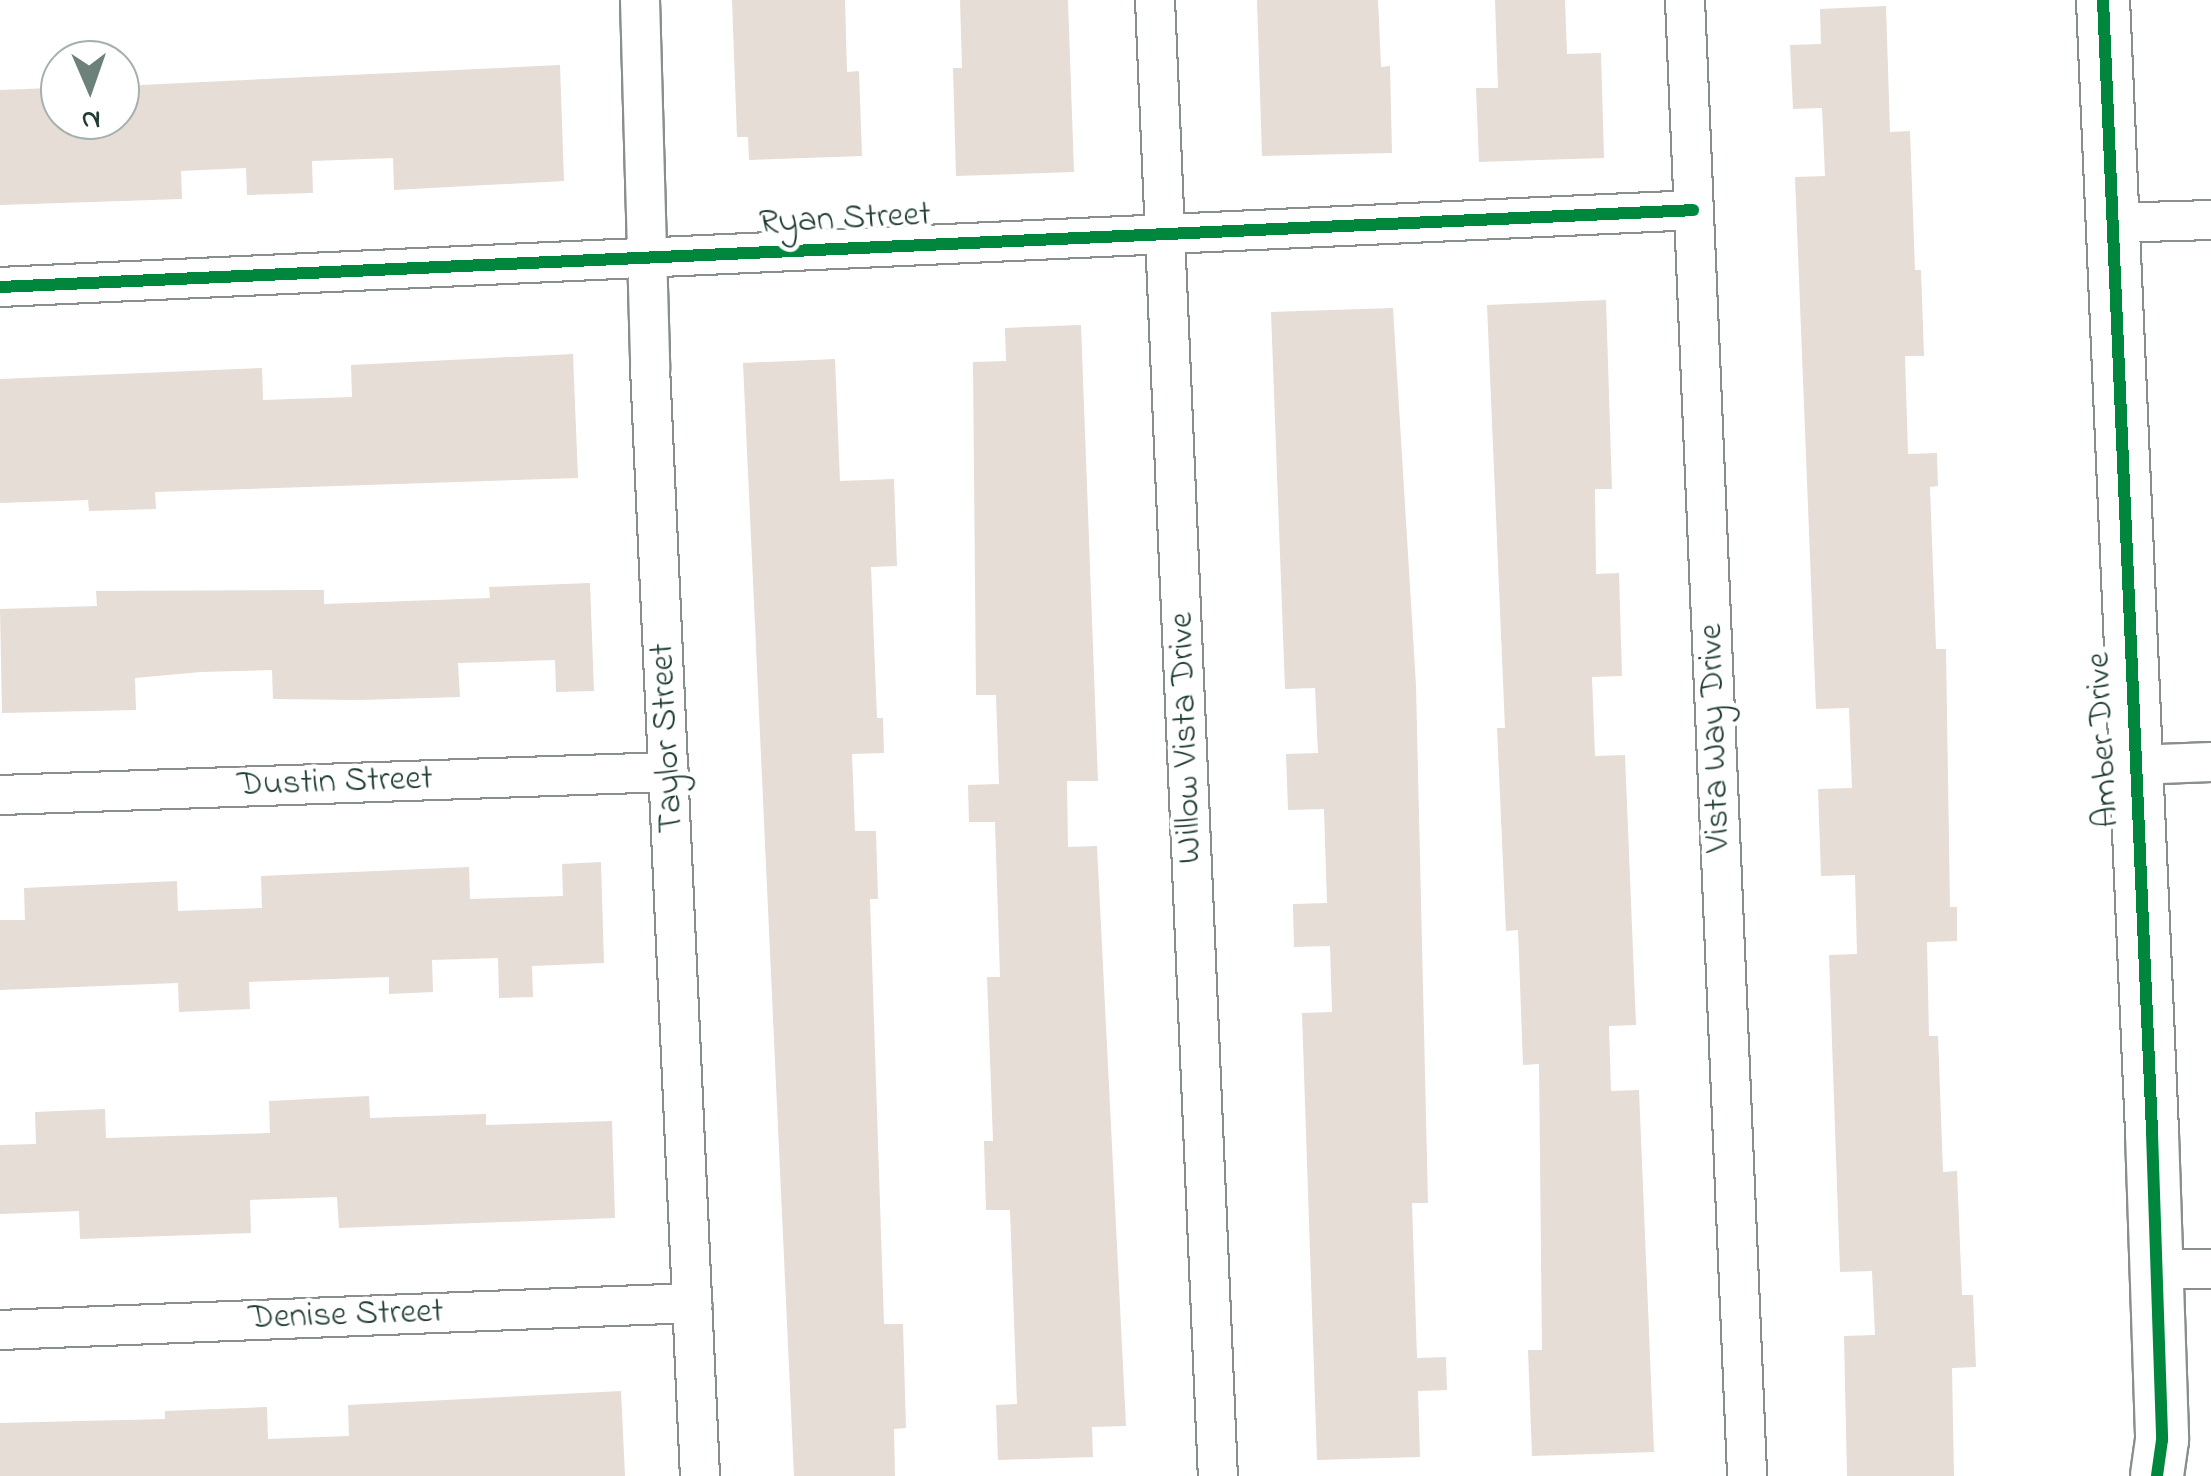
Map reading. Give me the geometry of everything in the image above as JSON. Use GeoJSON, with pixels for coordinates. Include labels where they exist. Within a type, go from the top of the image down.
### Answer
{"type":"FeatureCollection","features":[{"type":"Feature","properties":{"kind":"street","name":"Taylor Street"},"geometry":{"type":"LineString","coordinates":[[640,0],[700,1476]]}},
{"type":"Feature","properties":{"kind":"street","name":"Willow Vista Drive"},"geometry":{"type":"LineString","coordinates":[[1156,0],[1218,1476]]}},
{"type":"Feature","properties":{"kind":"street","name":"Vista Way Drive"},"geometry":{"type":"LineString","coordinates":[[1684,0],[1747,1476]]}},
{"type":"Feature","properties":{"kind":"street","name":"Amber Drive"},"geometry":{"type":"LineString","coordinates":[[2102,0],[2156,1269],[2162,1440],[2156,1476]]}},
{"type":"Feature","properties":{"kind":"street","name":"Ryan Street"},"geometry":{"type":"LineString","coordinates":[[0,287],[650,262],[1165,232],[1694,210]]}},
{"type":"Feature","properties":{"kind":"street"},"geometry":{"type":"LineString","coordinates":[[2110,223],[2211,220]]}},
{"type":"Feature","properties":{"kind":"street"},"geometry":{"type":"LineString","coordinates":[[2135,765],[2211,762]]}},
{"type":"Feature","properties":{"kind":"street","name":"Dustin Street"},"geometry":{"type":"LineString","coordinates":[[0,795],[669,772]]}},
{"type":"Feature","properties":{"kind":"street"},"geometry":{"type":"LineString","coordinates":[[2156,1269],[2211,1268]]}},
{"type":"Feature","properties":{"kind":"street","name":"Denise Street"},"geometry":{"type":"LineString","coordinates":[[0,1330],[692,1302]]}},
{"type":"Feature","properties":{"kind":"building"},"geometry":{"type":"Polygon","coordinates":[[[732,0],[845,0],[847,72],[859,71],[862,156],[749,160],[748,137],[737,137],[732,0]]]}},
{"type":"Feature","properties":{"kind":"building"},"geometry":{"type":"Polygon","coordinates":[[[960,0],[1068,0],[1074,172],[956,176],[953,68],[962,68],[960,0]]]}},
{"type":"Feature","properties":{"kind":"building"},"geometry":{"type":"Polygon","coordinates":[[[1257,0],[1378,0],[1381,67],[1390,66],[1392,153],[1262,156],[1257,0]]]}},
{"type":"Feature","properties":{"kind":"building"},"geometry":{"type":"Polygon","coordinates":[[[1495,0],[1565,0],[1567,54],[1601,53],[1604,158],[1479,162],[1476,88],[1498,88],[1495,0]]]}},
{"type":"Feature","properties":{"kind":"building"},"geometry":{"type":"Polygon","coordinates":[[[1886,6],[1890,132],[1910,131],[1915,270],[1921,270],[1924,356],[1905,356],[1908,454],[1937,453],[1938,486],[1930,487],[1936,649],[1946,649],[1950,907],[1957,907],[1957,941],[1927,942],[1929,1036],[1938,1036],[1943,1172],[1957,1171],[1962,1295],[1973,1295],[1976,1367],[1952,1368],[1954,1476],[1847,1476],[1844,1336],[1875,1335],[1872,1271],[1840,1272],[1829,955],[1857,954],[1855,875],[1821,876],[1818,789],[1852,788],[1849,708],[1816,709],[1795,177],[1825,176],[1822,108],[1793,109],[1790,45],[1821,44],[1820,9],[1886,6]]]}},
{"type":"Feature","properties":{"kind":"building"},"geometry":{"type":"Polygon","coordinates":[[[560,65],[564,181],[394,190],[393,158],[312,161],[313,193],[247,195],[246,168],[181,171],[182,199],[0,205],[0,90],[40,88],[40,140],[140,140],[140,85],[560,65]]]}},
{"type":"Feature","properties":{"kind":"building"},"geometry":{"type":"Polygon","coordinates":[[[1606,300],[1612,489],[1595,489],[1596,574],[1619,573],[1622,676],[1592,677],[1595,756],[1625,755],[1636,1025],[1609,1026],[1611,1091],[1639,1090],[1654,1452],[1532,1456],[1528,1350],[1542,1350],[1539,1064],[1523,1065],[1518,930],[1506,931],[1497,728],[1505,728],[1487,305],[1606,300]]]}},
{"type":"Feature","properties":{"kind":"building"},"geometry":{"type":"Polygon","coordinates":[[[1393,308],[1416,685],[1428,1203],[1412,1203],[1417,1358],[1446,1357],[1447,1390],[1418,1391],[1420,1457],[1317,1460],[1302,1013],[1332,1012],[1330,946],[1294,947],[1293,904],[1327,903],[1324,809],[1288,810],[1286,754],[1318,753],[1315,688],[1285,689],[1271,312],[1393,308]]]}},
{"type":"Feature","properties":{"kind":"building"},"geometry":{"type":"Polygon","coordinates":[[[1081,325],[1098,781],[1067,781],[1068,847],[1097,846],[1126,1426],[1092,1427],[1093,1457],[998,1460],[996,1405],[1017,1404],[1010,1210],[986,1210],[984,1141],[993,1141],[987,977],[1000,977],[995,822],[969,822],[968,785],[999,784],[996,695],[976,695],[973,362],[1006,361],[1005,328],[1081,325]]]}},
{"type":"Feature","properties":{"kind":"building"},"geometry":{"type":"Polygon","coordinates":[[[573,354],[578,478],[155,492],[156,509],[89,511],[88,500],[0,503],[0,379],[262,368],[263,400],[352,397],[351,365],[573,354]]]}},
{"type":"Feature","properties":{"kind":"building"},"geometry":{"type":"Polygon","coordinates":[[[835,359],[840,481],[894,479],[897,566],[871,567],[877,718],[883,718],[884,753],[852,754],[855,831],[876,831],[878,899],[870,899],[884,1324],[903,1324],[906,1428],[894,1429],[895,1476],[794,1476],[743,363],[835,359]]]}},
{"type":"Feature","properties":{"kind":"building"},"geometry":{"type":"Polygon","coordinates":[[[590,583],[594,691],[556,692],[555,660],[458,663],[460,697],[273,699],[272,670],[201,672],[135,678],[136,710],[2,713],[0,609],[97,606],[96,591],[324,590],[324,604],[490,598],[489,587],[590,583]]]}},
{"type":"Feature","properties":{"kind":"building"},"geometry":{"type":"Polygon","coordinates":[[[601,862],[604,963],[532,966],[533,997],[499,998],[498,958],[432,960],[433,992],[389,994],[389,977],[249,982],[250,1009],[179,1012],[178,983],[0,990],[0,920],[25,920],[24,888],[177,881],[178,911],[262,908],[261,876],[469,867],[470,899],[563,896],[562,864],[601,862]]]}},
{"type":"Feature","properties":{"kind":"building"},"geometry":{"type":"Polygon","coordinates":[[[369,1096],[370,1118],[486,1114],[486,1125],[612,1121],[615,1218],[339,1228],[337,1197],[250,1200],[251,1233],[80,1239],[79,1211],[0,1214],[0,1145],[36,1144],[35,1112],[105,1109],[106,1138],[270,1133],[269,1101],[369,1096]]]}},
{"type":"Feature","properties":{"kind":"building"},"geometry":{"type":"Polygon","coordinates":[[[621,1391],[625,1476],[0,1476],[0,1423],[165,1419],[165,1411],[267,1407],[268,1439],[349,1436],[348,1405],[621,1391]]]}},
{"type":"Feature","properties":{"kind":"cycle path"},"geometry":{"type":"LineString","coordinates":[[2103,0],[2152,1133],[2162,1440],[2157,1476]]}},
{"type":"Feature","properties":{"kind":"cycle path"},"geometry":{"type":"LineString","coordinates":[[0,287],[1693,210]]}}]}
